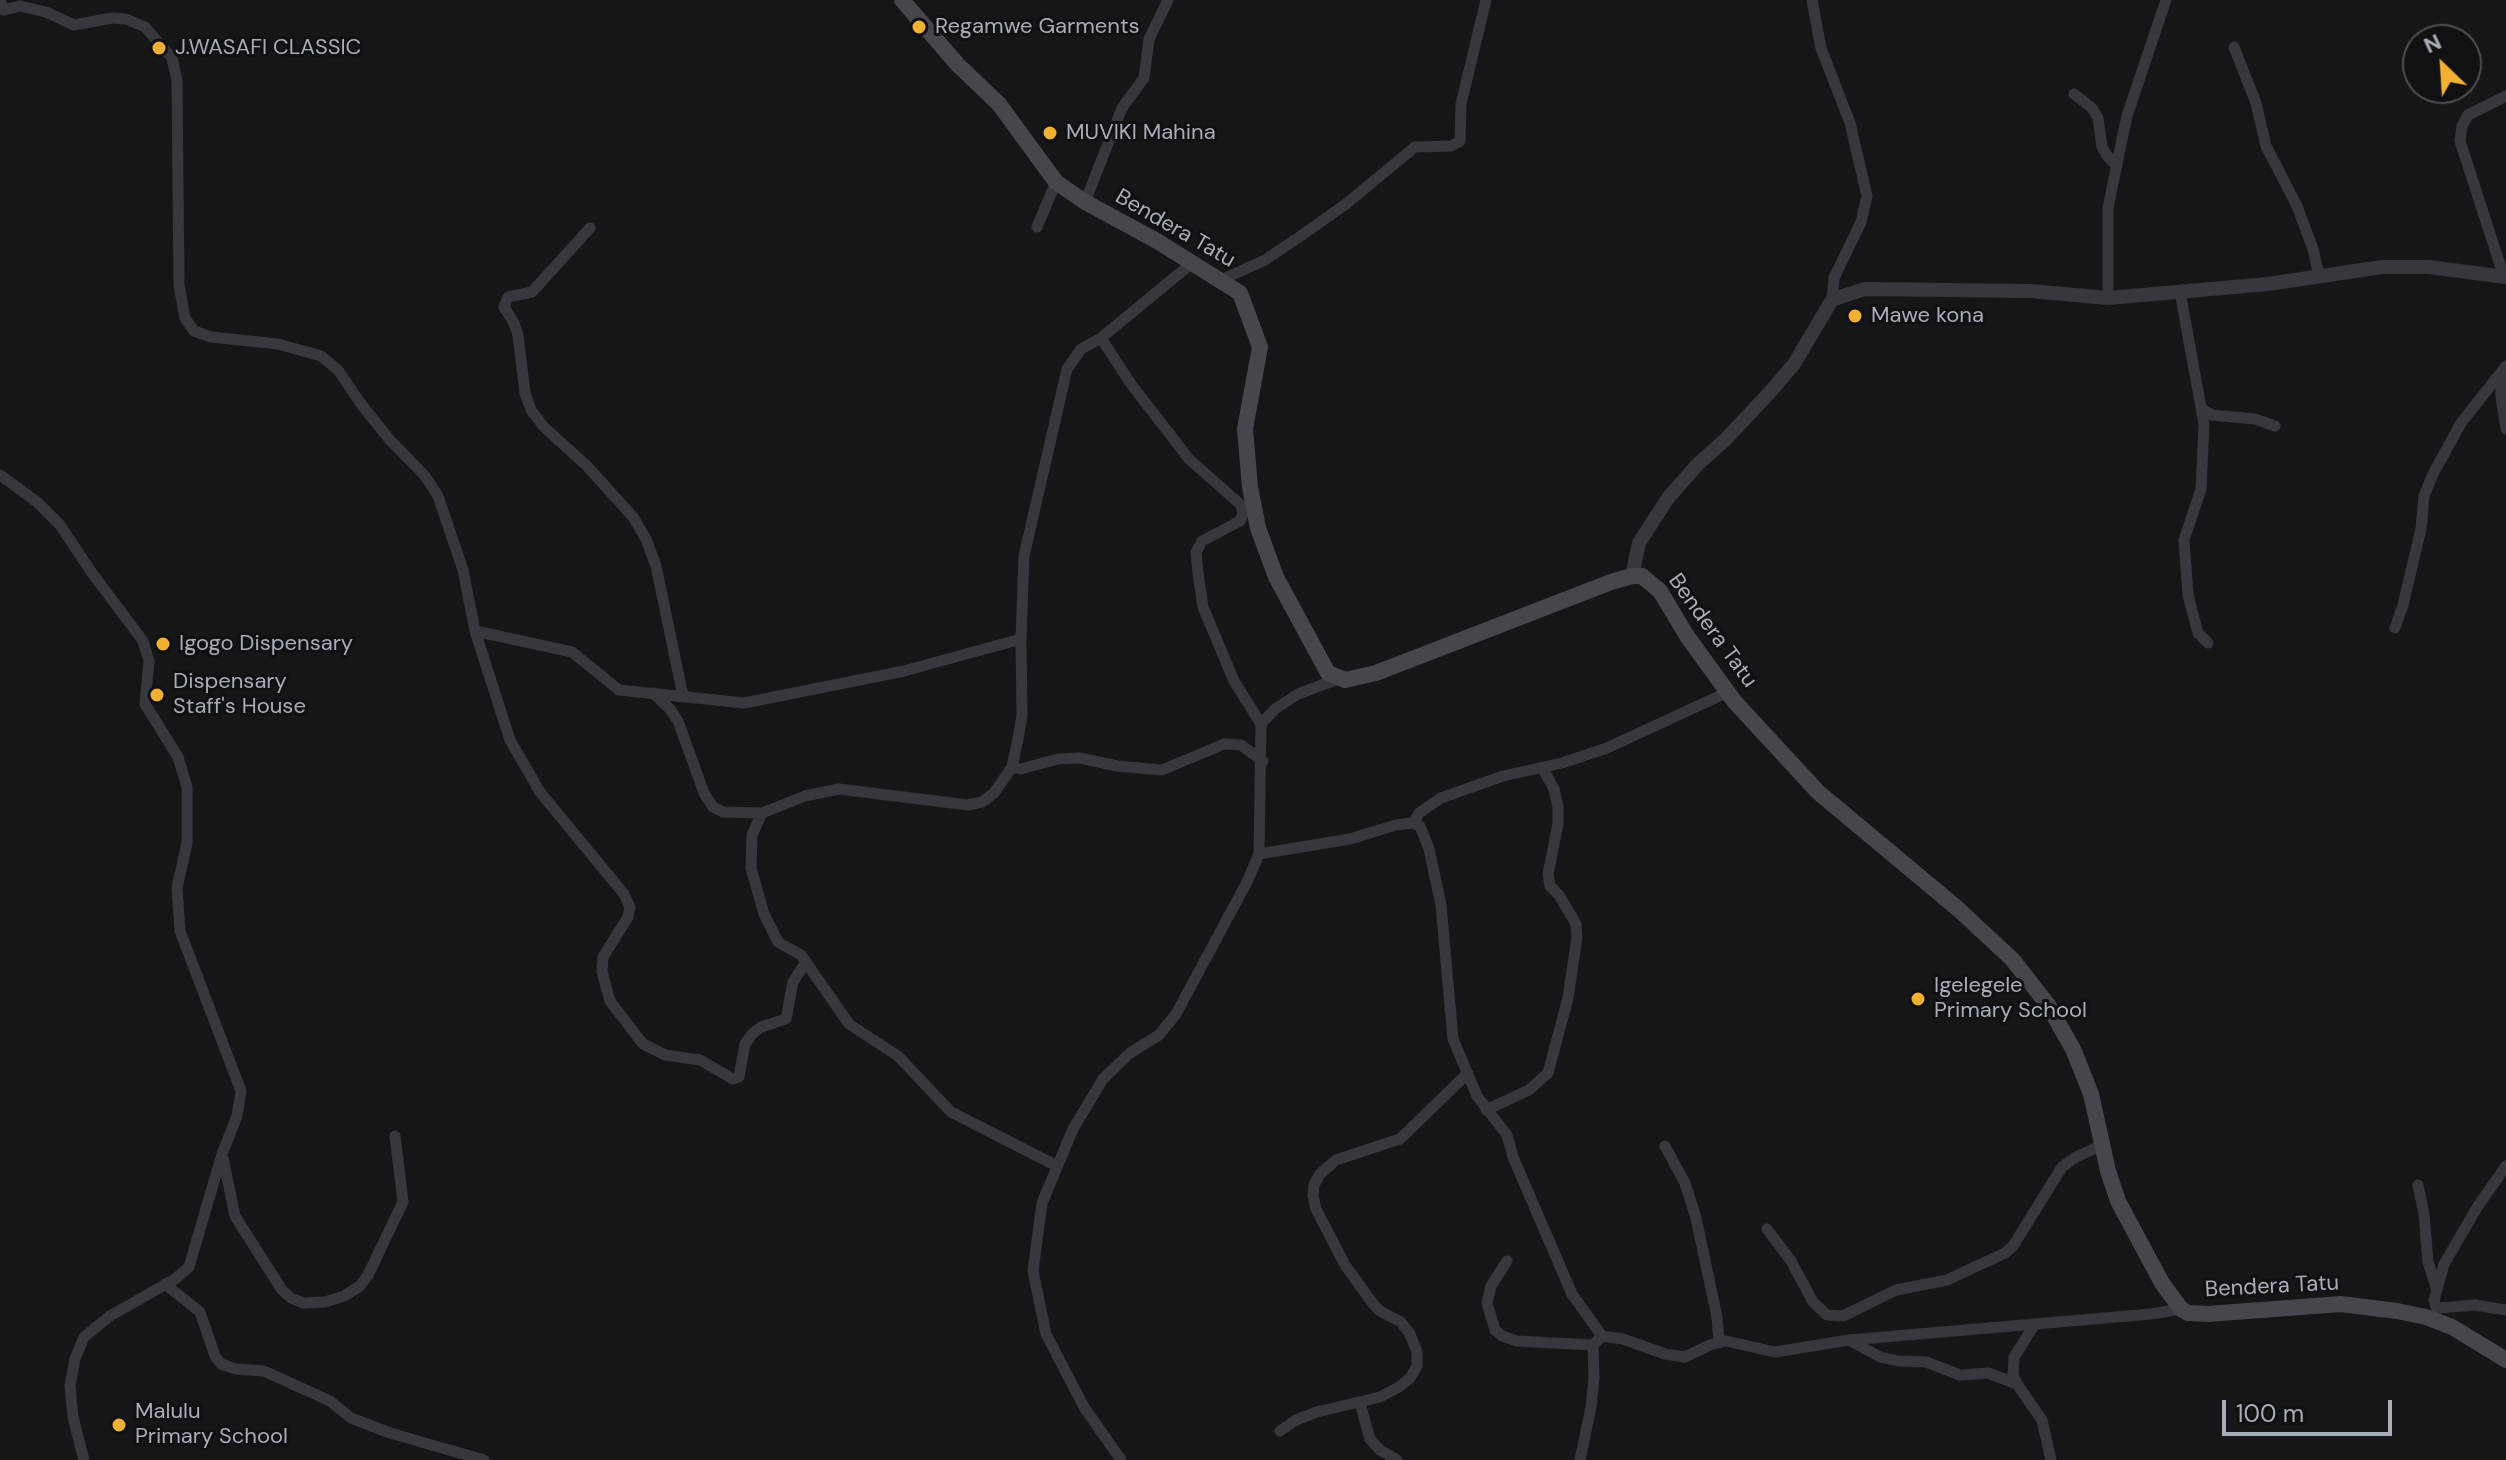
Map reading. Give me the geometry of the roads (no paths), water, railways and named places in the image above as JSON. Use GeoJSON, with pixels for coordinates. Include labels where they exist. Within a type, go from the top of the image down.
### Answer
{"type":"FeatureCollection","features":[{"type":"Feature","properties":{"kind":"main road","name":"Bendera Tatu"},"geometry":{"type":"LineString","coordinates":[[902,0],[958,65],[999,104],[1056,182],[1240,293],[1260,347],[1245,429],[1247,506],[1276,577],[1328,673],[1338,679],[1353,680],[1376,673],[1578,594],[1632,576],[1642,576],[1660,591],[1687,636],[1728,692],[1818,792],[1918,874],[2012,959],[2048,1005],[2073,1049],[2091,1094],[2118,1201],[2162,1283],[2181,1309],[2188,1313],[2208,1314],[2341,1304],[2397,1311],[2452,1327],[2506,1360]]}},
{"type":"Feature","properties":{"kind":"street"},"geometry":{"type":"LineString","coordinates":[[1085,202],[1122,108],[1144,78],[1149,39],[1168,0]]}},
{"type":"Feature","properties":{"kind":"street"},"geometry":{"type":"LineString","coordinates":[[1221,280],[1265,260],[1305,233],[1346,204],[1415,147],[1451,146],[1460,141],[1461,104],[1486,0]]}},
{"type":"Feature","properties":{"kind":"street"},"geometry":{"type":"LineString","coordinates":[[1632,576],[1639,543],[1668,498],[1794,364],[1832,300],[1834,278],[1861,222],[1867,196],[1850,123],[1821,48],[1812,0]]}},
{"type":"Feature","properties":{"kind":"street"},"geometry":{"type":"LineString","coordinates":[[2108,298],[2108,208],[2127,116],[2166,0]]}},
{"type":"Feature","properties":{"kind":"street"},"geometry":{"type":"LineString","coordinates":[[2,8],[20,6],[46,12],[74,25],[112,18],[126,19],[145,27],[172,58],[177,80],[179,285],[185,318],[194,331],[211,337],[238,338],[303,349],[321,356],[338,370],[361,404],[425,476],[438,496],[463,570],[475,631],[510,740],[540,792],[624,894],[630,907],[628,917],[603,957],[602,972],[610,1001],[643,1044],[665,1055],[700,1060],[733,1079],[739,1077],[745,1044],[761,1027],[786,1019],[793,982],[806,962]]}},
{"type":"Feature","properties":{"kind":"street"},"geometry":{"type":"LineString","coordinates":[[2234,47],[2256,103],[2266,146],[2297,206],[2319,275]]}},
{"type":"Feature","properties":{"kind":"street"},"geometry":{"type":"LineString","coordinates":[[2074,94],[2092,108],[2098,118],[2102,147],[2117,166]]}},
{"type":"Feature","properties":{"kind":"street"},"geometry":{"type":"LineString","coordinates":[[1832,300],[1865,289],[2030,291],[2108,298],[2268,284],[2382,267],[2413,267],[2505,277],[2460,141],[2462,126],[2468,115],[2506,96]]}},
{"type":"Feature","properties":{"kind":"street"},"geometry":{"type":"LineString","coordinates":[[1037,227],[1056,182]]}},
{"type":"Feature","properties":{"kind":"street"},"geometry":{"type":"LineString","coordinates":[[590,228],[532,292],[508,297],[504,307],[518,335],[525,393],[531,410],[626,509],[646,539],[656,566],[683,696]]}},
{"type":"Feature","properties":{"kind":"street"},"geometry":{"type":"LineString","coordinates":[[653,693],[678,721],[704,793],[713,807],[723,812],[762,813],[822,791],[839,789],[968,805],[982,802],[994,793],[1012,767],[1022,715],[1024,556],[1062,383],[1081,349],[1101,338],[1192,263]]}},
{"type":"Feature","properties":{"kind":"street"},"geometry":{"type":"LineString","coordinates":[[2180,292],[2202,409],[2205,454],[2201,489],[2184,540],[2191,613],[2198,633],[2208,643]]}},
{"type":"Feature","properties":{"kind":"street"},"geometry":{"type":"LineString","coordinates":[[1101,338],[1131,384],[1189,459],[1247,506],[1240,521],[1202,541],[1196,552],[1203,607],[1234,681],[1261,724],[1263,761],[1259,854],[1247,882],[1176,1014],[1159,1035],[1130,1053],[1103,1079],[1073,1129],[1042,1203],[1033,1271],[1046,1334],[1084,1407],[1121,1460]]}},
{"type":"Feature","properties":{"kind":"street"},"geometry":{"type":"LineString","coordinates":[[2504,370],[2501,397],[2506,429]]}},
{"type":"Feature","properties":{"kind":"street"},"geometry":{"type":"LineString","coordinates":[[2395,628],[2421,529],[2424,496],[2433,474],[2461,423],[2504,370]]}},
{"type":"Feature","properties":{"kind":"street"},"geometry":{"type":"LineString","coordinates":[[2202,409],[2212,415],[2255,419],[2275,426]]}},
{"type":"Feature","properties":{"kind":"street"},"geometry":{"type":"LineString","coordinates":[[0,475],[37,502],[60,525],[143,641],[149,661],[145,704],[178,757],[187,787],[187,843],[177,888],[180,931],[241,1091],[237,1116],[222,1154],[192,1262],[182,1275],[110,1316],[84,1337],[75,1359],[70,1386],[73,1417],[84,1460]]}},
{"type":"Feature","properties":{"kind":"street"},"geometry":{"type":"LineString","coordinates":[[475,631],[572,652],[619,690],[744,703],[904,671],[1021,639]]}},
{"type":"Feature","properties":{"kind":"street"},"geometry":{"type":"LineString","coordinates":[[1261,724],[1275,709],[1298,694],[1338,679]]}},
{"type":"Feature","properties":{"kind":"street"},"geometry":{"type":"LineString","coordinates":[[1413,823],[1419,813],[1441,798],[1503,776],[1562,763],[1607,748],[1728,692]]}},
{"type":"Feature","properties":{"kind":"street"},"geometry":{"type":"LineString","coordinates":[[1012,767],[1021,769],[1058,759],[1080,758],[1117,766],[1162,770],[1224,744],[1241,745],[1263,761]]}},
{"type":"Feature","properties":{"kind":"street"},"geometry":{"type":"LineString","coordinates":[[1486,1110],[1529,1090],[1548,1073],[1568,998],[1576,924],[1550,886],[1548,874],[1558,824],[1558,807],[1554,789],[1542,767]]}},
{"type":"Feature","properties":{"kind":"street"},"geometry":{"type":"LineString","coordinates":[[762,813],[752,835],[750,851],[756,890],[773,937],[794,949],[806,962],[849,1024],[898,1056],[951,1112],[1057,1166]]}},
{"type":"Feature","properties":{"kind":"street"},"geometry":{"type":"LineString","coordinates":[[1259,854],[1350,839],[1413,823],[1420,826],[1441,905],[1453,1039],[1486,1110],[1501,1124],[1507,1135],[1513,1157],[1572,1294],[1602,1336],[1685,1357],[1726,1341],[1775,1352],[1849,1340],[2181,1309]]}},
{"type":"Feature","properties":{"kind":"street"},"geometry":{"type":"LineString","coordinates":[[1280,1431],[1296,1420],[1317,1412],[1360,1403],[1399,1387],[1410,1378],[1417,1366],[1417,1352],[1410,1334],[1401,1322],[1380,1311],[1345,1265],[1316,1209],[1314,1185],[1320,1174],[1336,1160],[1400,1139],[1468,1073]]}},
{"type":"Feature","properties":{"kind":"street"},"geometry":{"type":"LineString","coordinates":[[222,1154],[235,1216],[282,1290],[303,1303],[325,1302],[344,1296],[360,1286],[403,1202],[395,1136]]}},
{"type":"Feature","properties":{"kind":"street"},"geometry":{"type":"LineString","coordinates":[[1767,1229],[1791,1261],[1813,1302],[1827,1315],[1835,1318],[1843,1316],[1896,1290],[1947,1280],[2005,1253],[2013,1246],[2062,1167],[2102,1145]]}},
{"type":"Feature","properties":{"kind":"street"},"geometry":{"type":"LineString","coordinates":[[1665,1146],[1685,1183],[1699,1229],[1719,1342]]}},
{"type":"Feature","properties":{"kind":"street"},"geometry":{"type":"LineString","coordinates":[[2506,1168],[2470,1219],[2444,1264],[2434,1300],[2436,1307],[2440,1308],[2475,1305],[2506,1310]]}},
{"type":"Feature","properties":{"kind":"street"},"geometry":{"type":"LineString","coordinates":[[2418,1185],[2428,1262],[2436,1287]]}},
{"type":"Feature","properties":{"kind":"street"},"geometry":{"type":"LineString","coordinates":[[1507,1261],[1491,1286],[1487,1303],[1495,1330],[1517,1341],[1593,1345]]}},
{"type":"Feature","properties":{"kind":"street"},"geometry":{"type":"LineString","coordinates":[[165,1284],[200,1312],[215,1356],[221,1364],[236,1369],[264,1371],[330,1401],[351,1418],[390,1433],[484,1460]]}},
{"type":"Feature","properties":{"kind":"street"},"geometry":{"type":"LineString","coordinates":[[2035,1324],[2014,1357],[2012,1366],[2017,1384],[2042,1420],[2051,1460]]}},
{"type":"Feature","properties":{"kind":"street"},"geometry":{"type":"LineString","coordinates":[[1580,1460],[1591,1407],[1593,1345],[1602,1336]]}},
{"type":"Feature","properties":{"kind":"street"},"geometry":{"type":"LineString","coordinates":[[1849,1340],[1880,1357],[1926,1362],[1960,1375],[1988,1373],[2017,1384]]}},
{"type":"Feature","properties":{"kind":"street"},"geometry":{"type":"LineString","coordinates":[[1360,1403],[1370,1439],[1380,1450],[1397,1460]]}},
{"type":"Feature","properties":{"kind":"place","name":"Regamwe Garments"},"geometry":{"type":"Point","coordinates":[919,27]}},
{"type":"Feature","properties":{"kind":"place","name":"J.WASAFI CLASSIC"},"geometry":{"type":"Point","coordinates":[159,48]}},
{"type":"Feature","properties":{"kind":"place","name":"MUVIKI Mahina"},"geometry":{"type":"Point","coordinates":[1050,133]}},
{"type":"Feature","properties":{"kind":"place","name":"Mawe kona"},"geometry":{"type":"Point","coordinates":[1855,316]}},
{"type":"Feature","properties":{"kind":"place","name":"Igogo Dispensary"},"geometry":{"type":"Point","coordinates":[163,644]}},
{"type":"Feature","properties":{"kind":"place","name":"Dispensary Staff's House"},"geometry":{"type":"Point","coordinates":[157,695]}},
{"type":"Feature","properties":{"kind":"place","name":"Igelegele Primary School"},"geometry":{"type":"Point","coordinates":[1918,999]}},
{"type":"Feature","properties":{"kind":"place","name":"Malulu Primary School"},"geometry":{"type":"Point","coordinates":[119,1425]}}]}
